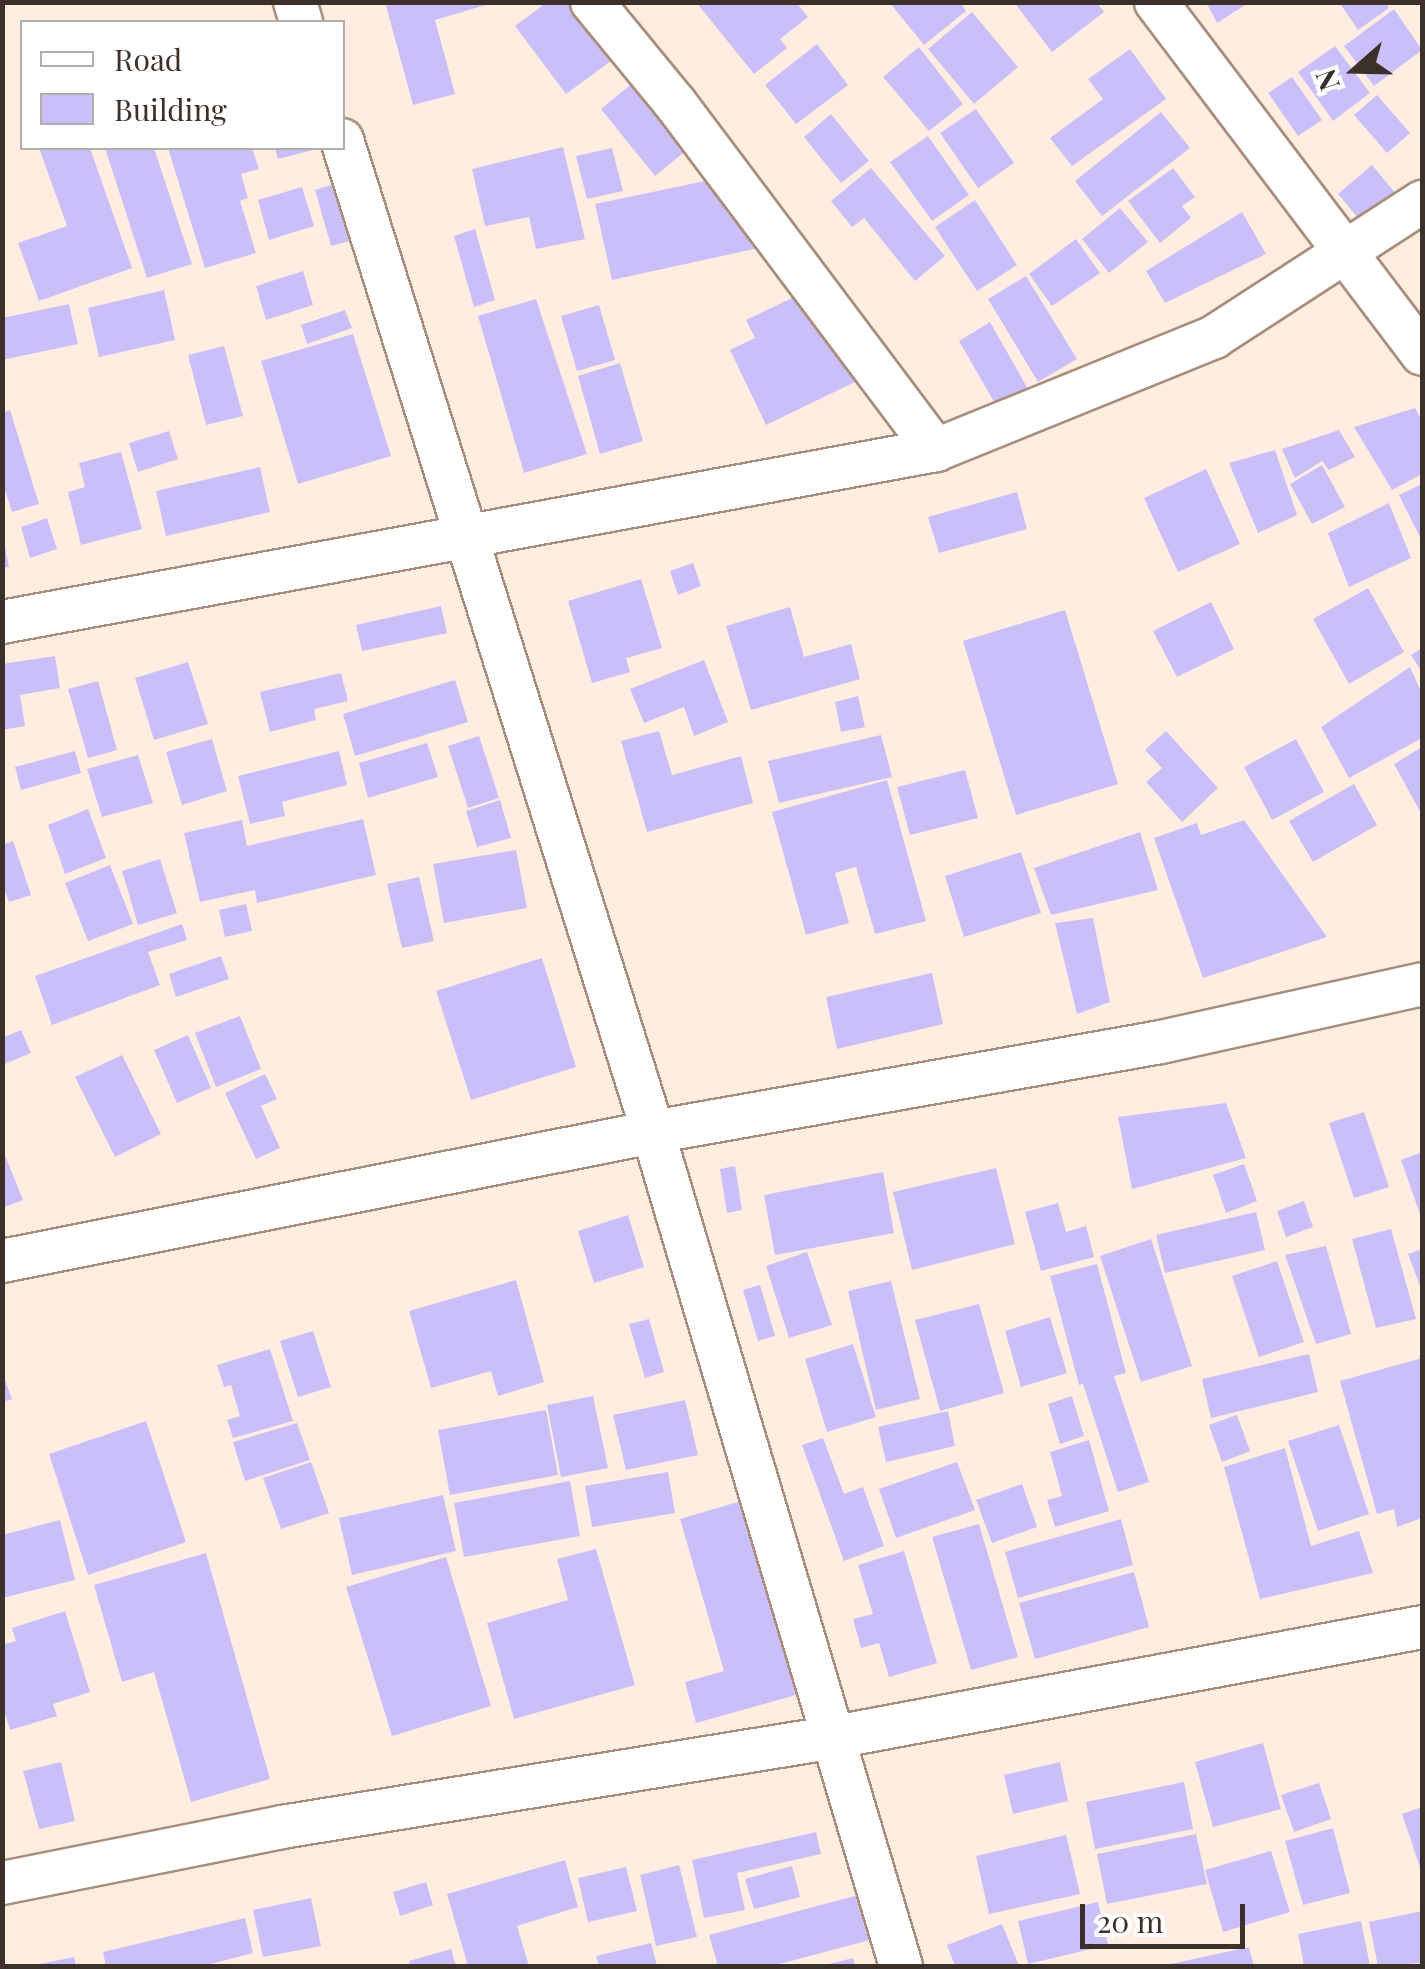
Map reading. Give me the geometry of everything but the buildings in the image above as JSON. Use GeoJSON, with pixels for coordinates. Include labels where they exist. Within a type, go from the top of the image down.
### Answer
{"type":"FeatureCollection","features":[{"type":"Feature","properties":{"kind":"street"},"geometry":{"type":"LineString","coordinates":[[592,2],[675,102],[936,450]]}},
{"type":"Feature","properties":{"kind":"street"},"geometry":{"type":"LineString","coordinates":[[1156,2],[1422,354]]}},
{"type":"Feature","properties":{"kind":"street"},"geometry":{"type":"LineString","coordinates":[[345,150],[653,1132],[901,1966]]}},
{"type":"Feature","properties":{"kind":"street"},"geometry":{"type":"LineString","coordinates":[[2,622],[936,450],[1214,337],[1422,202]]}},
{"type":"Feature","properties":{"kind":"street"},"geometry":{"type":"LineString","coordinates":[[2,1262],[653,1132],[1162,1042],[1422,984]]}},
{"type":"Feature","properties":{"kind":"street"},"geometry":{"type":"LineString","coordinates":[[2,1882],[282,1826],[835,1737],[1422,1627]]}}]}
